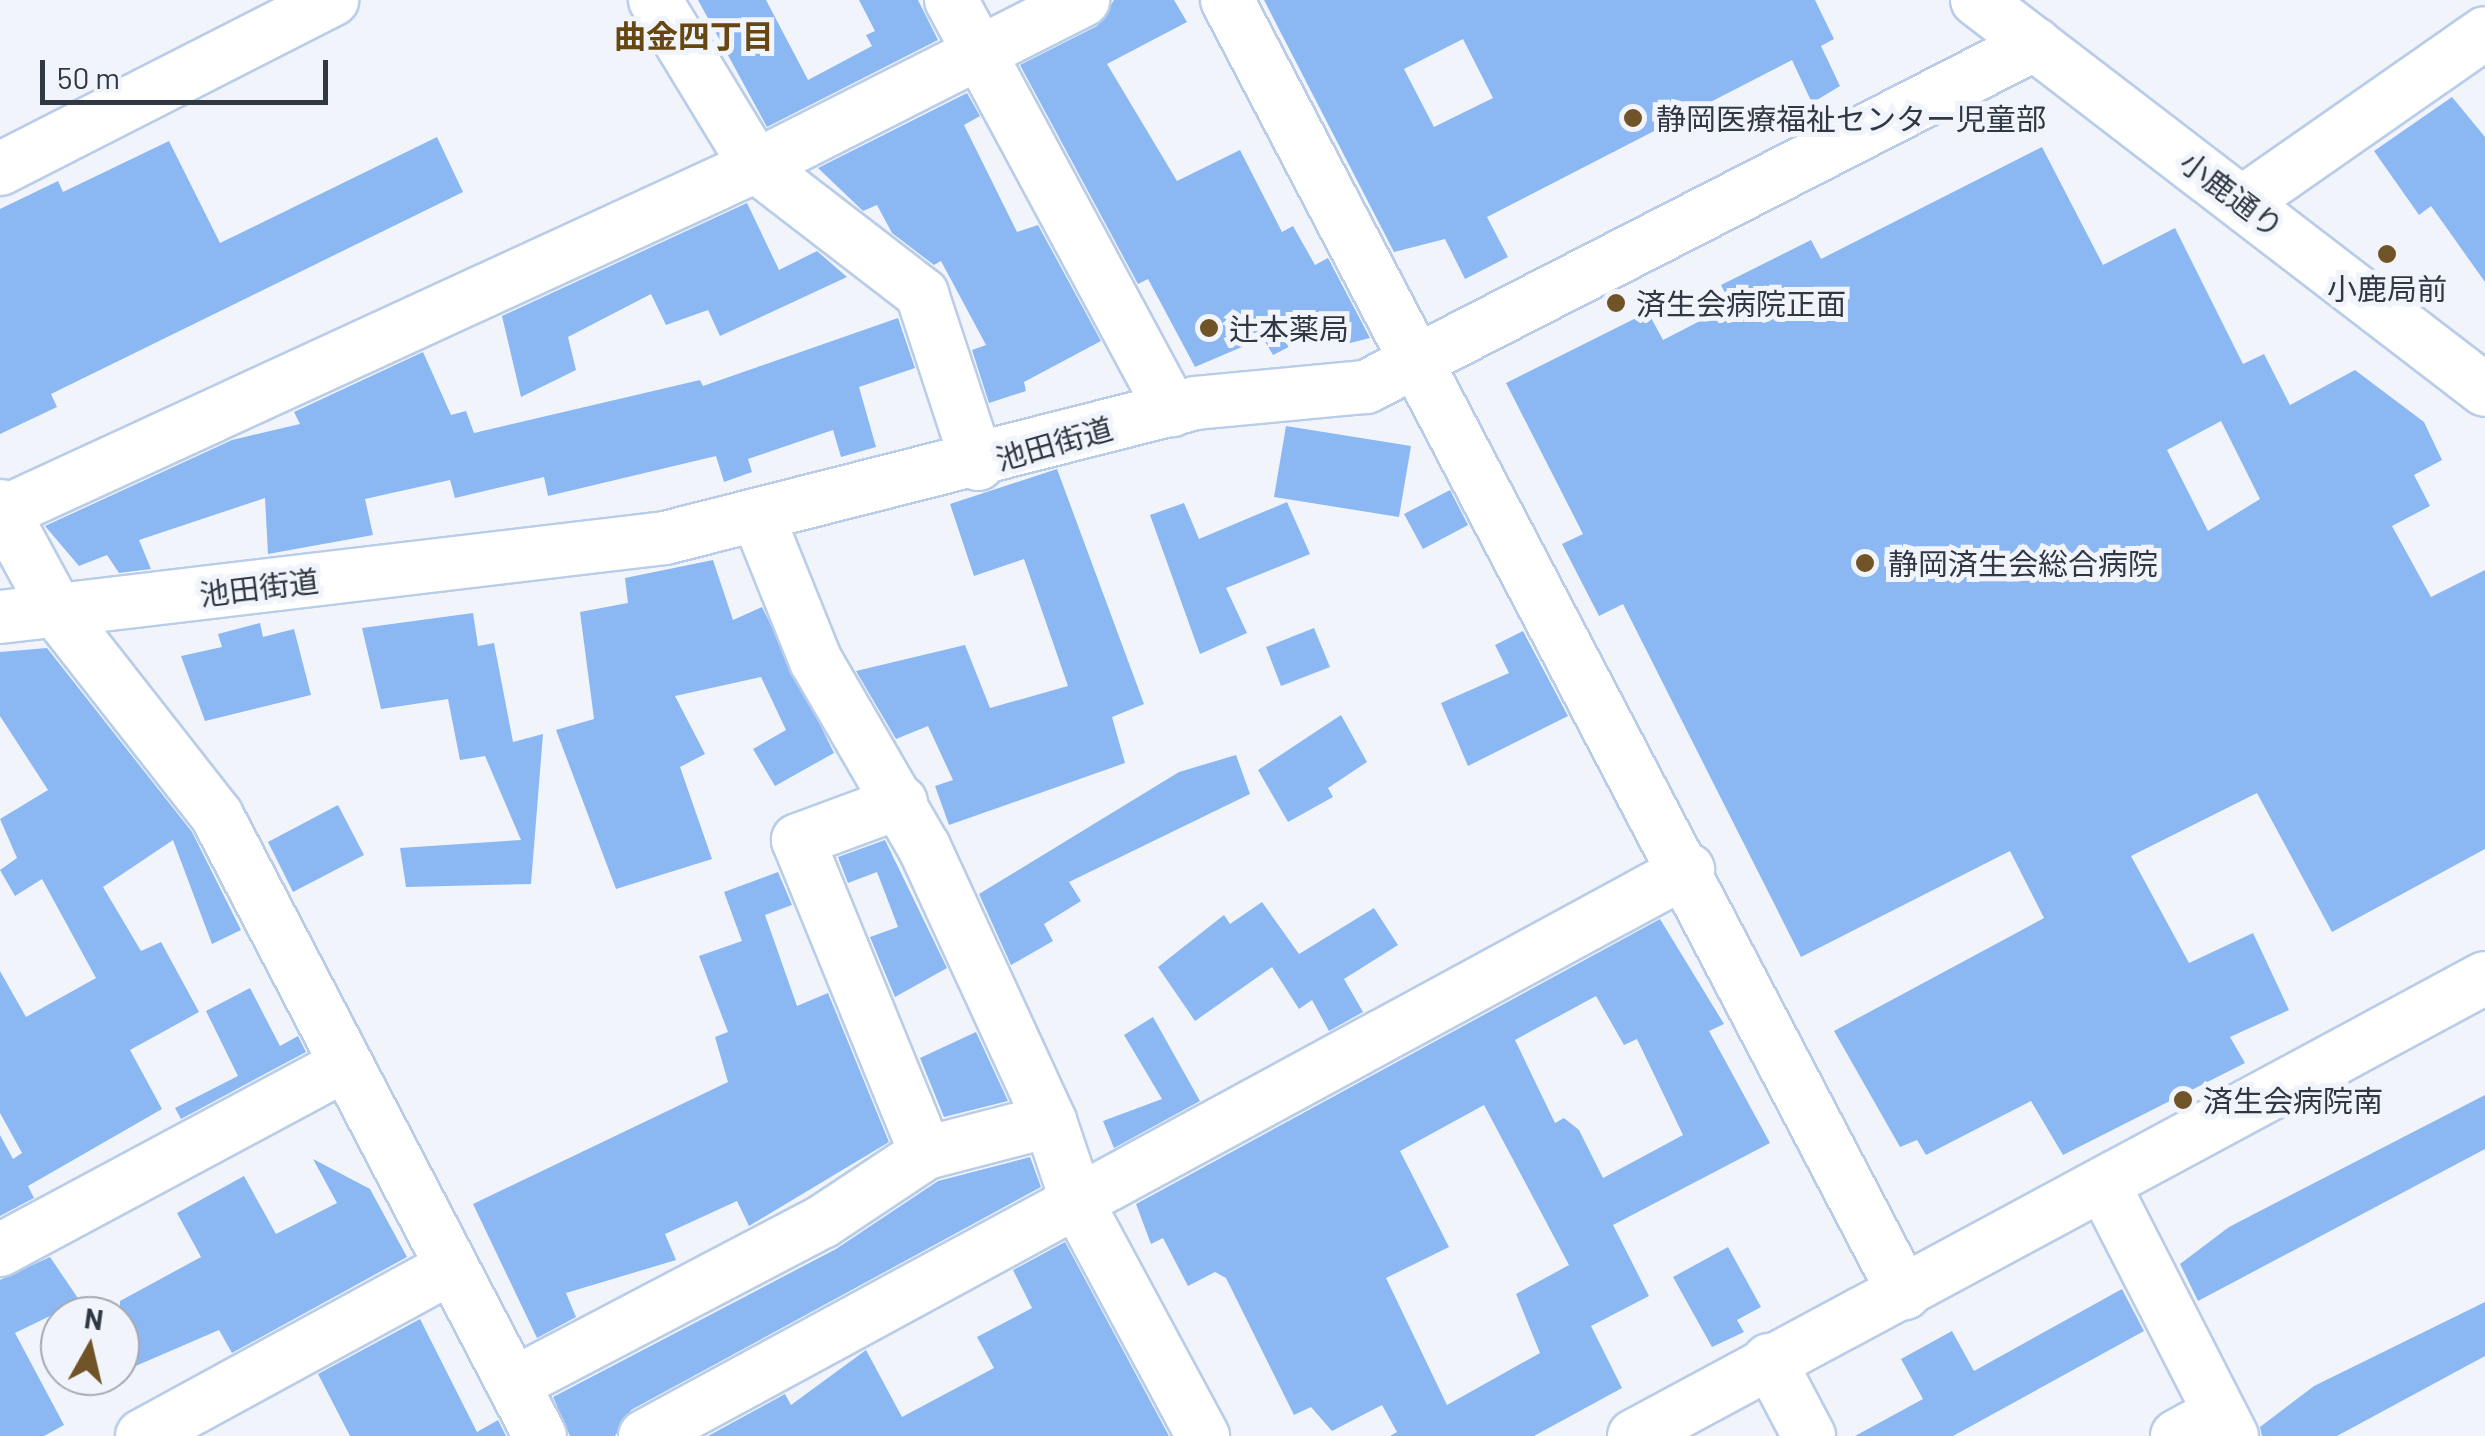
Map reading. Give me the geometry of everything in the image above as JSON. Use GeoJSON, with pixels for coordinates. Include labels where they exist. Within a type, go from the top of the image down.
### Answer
{"type":"FeatureCollection","features":[{"type":"Feature","properties":{"kind":"street"},"geometry":{"type":"LineString","coordinates":[[0,169],[332,0]]}},
{"type":"Feature","properties":{"kind":"street"},"geometry":{"type":"LineString","coordinates":[[655,0],[756,166],[922,294],[978,464]]}},
{"type":"Feature","properties":{"kind":"street"},"geometry":{"type":"LineString","coordinates":[[952,0],[1172,410]]}},
{"type":"Feature","properties":{"kind":"street"},"geometry":{"type":"LineString","coordinates":[[540,1436],[448,1270],[218,816],[58,613],[2,510],[756,166],[1083,0]]}},
{"type":"Feature","properties":{"kind":"street"},"geometry":{"type":"LineString","coordinates":[[1227,0],[1424,364],[1904,1293]]}},
{"type":"Feature","properties":{"kind":"street","name":"小鹿通り"},"geometry":{"type":"LineString","coordinates":[[1977,0],[2478,376]]}},
{"type":"Feature","properties":{"kind":"street"},"geometry":{"type":"LineString","coordinates":[[2243,202],[2485,33]]}},
{"type":"Feature","properties":{"kind":"street","name":"池田街道"},"geometry":{"type":"LineString","coordinates":[[0,618],[665,538],[978,464],[1172,410],[1366,387],[1424,364],[2035,44]]}},
{"type":"Feature","properties":{"kind":"street"},"geometry":{"type":"LineString","coordinates":[[758,516],[816,661],[901,802],[1050,1121],[1078,1204],[1203,1436]]}},
{"type":"Feature","properties":{"kind":"street"},"geometry":{"type":"LineString","coordinates":[[901,802],[798,840],[926,1152]]}},
{"type":"Feature","properties":{"kind":"street"},"geometry":{"type":"LineString","coordinates":[[645,1436],[1688,870]]}},
{"type":"Feature","properties":{"kind":"street"},"geometry":{"type":"LineString","coordinates":[[1634,1436],[2485,978]]}},
{"type":"Feature","properties":{"kind":"street"},"geometry":{"type":"LineString","coordinates":[[0,1250],[344,1066]]}},
{"type":"Feature","properties":{"kind":"street"},"geometry":{"type":"LineString","coordinates":[[513,1384],[822,1222],[926,1152],[1050,1121]]}},
{"type":"Feature","properties":{"kind":"street"},"geometry":{"type":"LineString","coordinates":[[2104,1186],[2209,1428]]}},
{"type":"Feature","properties":{"kind":"street"},"geometry":{"type":"LineString","coordinates":[[142,1436],[448,1270]]}},
{"type":"Feature","properties":{"kind":"street"},"geometry":{"type":"LineString","coordinates":[[1769,1360],[1809,1436]]}},
{"type":"Feature","properties":{"kind":"building"},"geometry":{"type":"Polygon","coordinates":[[[698,0],[766,0],[808,80],[872,46],[866,35],[875,31],[859,0],[918,0],[938,40],[767,127],[698,0]]]}},
{"type":"Feature","properties":{"kind":"building"},"geometry":{"type":"Polygon","coordinates":[[[1114,0],[1174,0],[1187,22],[1107,64],[1177,181],[1240,150],[1282,232],[1293,226],[1315,265],[1328,258],[1370,338],[1342,345],[1330,326],[1273,355],[1263,338],[1195,367],[1148,279],[1138,284],[1020,65],[1097,26],[1114,0]]]}},
{"type":"Feature","properties":{"kind":"building"},"geometry":{"type":"Polygon","coordinates":[[[1264,0],[1815,0],[1834,39],[1821,46],[1840,86],[1812,103],[1792,60],[1487,217],[1508,257],[1465,279],[1445,239],[1394,252],[1264,0]],[[1463,39],[1404,69],[1434,127],[1493,98],[1463,39]]]}},
{"type":"Feature","properties":{"kind":"building"},"geometry":{"type":"Polygon","coordinates":[[[967,93],[980,116],[964,125],[1017,232],[1038,225],[1101,341],[1024,382],[1026,391],[989,403],[972,350],[986,345],[941,261],[934,265],[892,233],[877,205],[863,211],[818,168],[967,93]]]}},
{"type":"Feature","properties":{"kind":"building"},"geometry":{"type":"Polygon","coordinates":[[[2452,97],[2485,137],[2485,282],[2431,206],[2419,215],[2374,151],[2452,97]]]}},
{"type":"Feature","properties":{"kind":"building"},"geometry":{"type":"Polygon","coordinates":[[[437,137],[463,192],[51,394],[57,407],[0,434],[0,209],[58,181],[63,192],[169,141],[220,243],[437,137]]]}},
{"type":"Feature","properties":{"kind":"building"},"geometry":{"type":"Polygon","coordinates":[[[2042,147],[2103,265],[2175,228],[2243,364],[2264,354],[2290,405],[2355,370],[2424,422],[2442,460],[2414,475],[2430,506],[2392,526],[2431,597],[2485,570],[2485,849],[2332,932],[2257,793],[2131,856],[2189,963],[2253,933],[2289,1010],[2230,1037],[2245,1063],[2063,1155],[2031,1101],[1926,1155],[1917,1140],[1900,1147],[1834,1031],[2044,918],[2010,851],[1801,957],[1623,604],[1599,616],[1562,544],[1583,534],[1506,383],[1648,312],[1663,340],[1731,305],[1721,285],[1811,240],[1821,259],[2042,147]],[[2221,421],[2167,450],[2208,531],[2260,499],[2221,421]]]}},
{"type":"Feature","properties":{"kind":"building"},"geometry":{"type":"Polygon","coordinates":[[[747,203],[779,270],[817,251],[847,277],[720,336],[708,310],[666,325],[651,294],[568,337],[576,370],[521,397],[502,316],[747,203]]]}},
{"type":"Feature","properties":{"kind":"building"},"geometry":{"type":"Polygon","coordinates":[[[898,318],[915,368],[859,387],[876,447],[841,457],[833,430],[748,459],[752,472],[724,482],[716,456],[548,496],[544,477],[455,498],[450,480],[365,499],[373,535],[268,554],[265,498],[139,540],[151,569],[119,573],[107,555],[79,566],[45,526],[232,440],[300,424],[294,412],[423,352],[451,415],[466,411],[474,433],[700,380],[703,386],[898,318]]]}},
{"type":"Feature","properties":{"kind":"building"},"geometry":{"type":"Polygon","coordinates":[[[1286,426],[1411,446],[1399,517],[1274,497],[1286,426]]]}},
{"type":"Feature","properties":{"kind":"building"},"geometry":{"type":"Polygon","coordinates":[[[1057,469],[1144,704],[1112,717],[1125,763],[949,825],[935,786],[953,780],[928,726],[896,739],[856,671],[965,645],[990,708],[1068,686],[1024,559],[974,576],[950,504],[1057,469]]]}},
{"type":"Feature","properties":{"kind":"building"},"geometry":{"type":"Polygon","coordinates":[[[1450,490],[1468,525],[1423,549],[1404,514],[1450,490]]]}},
{"type":"Feature","properties":{"kind":"building"},"geometry":{"type":"Polygon","coordinates":[[[1287,502],[1310,554],[1226,588],[1247,633],[1200,654],[1150,515],[1184,503],[1199,539],[1287,502]]]}},
{"type":"Feature","properties":{"kind":"building"},"geometry":{"type":"Polygon","coordinates":[[[713,560],[733,620],[762,607],[834,753],[775,786],[753,749],[786,730],[761,677],[675,696],[705,754],[680,767],[712,859],[616,889],[556,730],[594,719],[580,612],[628,603],[625,578],[713,560]]]}},
{"type":"Feature","properties":{"kind":"building"},"geometry":{"type":"Polygon","coordinates":[[[473,613],[478,646],[494,643],[513,742],[543,734],[531,884],[406,887],[400,848],[521,840],[485,756],[460,760],[448,699],[381,709],[362,628],[473,613]]]}},
{"type":"Feature","properties":{"kind":"building"},"geometry":{"type":"Polygon","coordinates":[[[260,623],[263,637],[294,629],[311,695],[205,721],[181,656],[222,647],[218,634],[260,623]]]}},
{"type":"Feature","properties":{"kind":"building"},"geometry":{"type":"Polygon","coordinates":[[[1314,628],[1330,667],[1281,686],[1266,647],[1314,628]]]}},
{"type":"Feature","properties":{"kind":"building"},"geometry":{"type":"Polygon","coordinates":[[[1523,631],[1568,716],[1468,766],[1441,703],[1509,673],[1495,645],[1523,631]]]}},
{"type":"Feature","properties":{"kind":"building"},"geometry":{"type":"Polygon","coordinates":[[[47,648],[192,832],[241,930],[212,944],[173,840],[103,887],[141,951],[161,942],[199,1012],[130,1050],[162,1109],[28,1186],[34,1198],[0,1216],[0,1135],[13,1159],[22,1153],[0,1113],[0,971],[26,1017],[96,978],[42,879],[15,896],[0,870],[17,858],[0,819],[48,790],[0,716],[0,652],[47,648]]]}},
{"type":"Feature","properties":{"kind":"building"},"geometry":{"type":"Polygon","coordinates":[[[1341,715],[1367,762],[1328,788],[1333,797],[1288,822],[1258,770],[1341,715]]]}},
{"type":"Feature","properties":{"kind":"building"},"geometry":{"type":"Polygon","coordinates":[[[1236,755],[1250,794],[1069,882],[1081,901],[1044,924],[1053,941],[1011,965],[979,894],[1179,772],[1236,755]]]}},
{"type":"Feature","properties":{"kind":"building"},"geometry":{"type":"Polygon","coordinates":[[[338,805],[364,855],[293,892],[268,842],[338,805]]]}},
{"type":"Feature","properties":{"kind":"building"},"geometry":{"type":"Polygon","coordinates":[[[885,840],[947,968],[895,997],[870,937],[898,927],[877,872],[848,883],[838,857],[885,840]]]}},
{"type":"Feature","properties":{"kind":"building"},"geometry":{"type":"Polygon","coordinates":[[[778,872],[792,905],[765,915],[797,1006],[828,993],[889,1142],[749,1226],[737,1201],[665,1234],[676,1260],[566,1293],[576,1317],[537,1338],[473,1204],[728,1082],[715,1037],[728,1032],[699,956],[742,941],[724,892],[778,872]]]}},
{"type":"Feature","properties":{"kind":"building"},"geometry":{"type":"Polygon","coordinates":[[[1262,902],[1299,954],[1374,908],[1398,945],[1344,979],[1363,1012],[1329,1031],[1312,1000],[1299,1009],[1272,967],[1195,1021],[1158,967],[1224,915],[1230,924],[1262,902]]]}},
{"type":"Feature","properties":{"kind":"building"},"geometry":{"type":"Polygon","coordinates":[[[1660,919],[1724,1024],[1709,1031],[1770,1143],[1613,1225],[1649,1296],[1591,1326],[1622,1388],[1534,1436],[1390,1436],[1397,1432],[1382,1405],[1332,1431],[1311,1407],[1294,1415],[1226,1278],[1215,1272],[1188,1286],[1163,1238],[1151,1244],[1136,1204],[1660,919]],[[1596,996],[1515,1040],[1555,1123],[1564,1118],[1579,1130],[1603,1178],[1683,1135],[1637,1039],[1624,1045],[1596,996]],[[1484,1105],[1400,1151],[1449,1247],[1386,1278],[1447,1405],[1540,1353],[1516,1294],[1569,1265],[1484,1105]]]}},
{"type":"Feature","properties":{"kind":"building"},"geometry":{"type":"Polygon","coordinates":[[[250,988],[280,1046],[298,1036],[306,1052],[181,1119],[175,1108],[238,1076],[206,1011],[250,988]]]}},
{"type":"Feature","properties":{"kind":"building"},"geometry":{"type":"Polygon","coordinates":[[[1153,1017],[1200,1101],[1114,1148],[1103,1121],[1162,1099],[1124,1035],[1153,1017]]]}},
{"type":"Feature","properties":{"kind":"building"},"geometry":{"type":"Polygon","coordinates":[[[976,1032],[1008,1101],[944,1117],[920,1058],[976,1032]]]}},
{"type":"Feature","properties":{"kind":"building"},"geometry":{"type":"Polygon","coordinates":[[[2485,1095],[2485,1149],[2198,1301],[2180,1264],[2229,1227],[2485,1095]]]}},
{"type":"Feature","properties":{"kind":"building"},"geometry":{"type":"Polygon","coordinates":[[[1030,1157],[1041,1187],[631,1410],[615,1436],[570,1436],[553,1397],[836,1249],[938,1181],[1030,1157]]]}},
{"type":"Feature","properties":{"kind":"building"},"geometry":{"type":"Polygon","coordinates":[[[313,1159],[370,1189],[407,1257],[232,1353],[219,1330],[140,1364],[140,1296],[129,1296],[201,1257],[177,1213],[244,1176],[276,1234],[337,1203],[313,1159]]]}},
{"type":"Feature","properties":{"kind":"building"},"geometry":{"type":"Polygon","coordinates":[[[1065,1242],[1169,1436],[708,1436],[785,1394],[791,1405],[866,1350],[902,1417],[994,1368],[977,1337],[1032,1308],[1013,1270],[1065,1242]]]}},
{"type":"Feature","properties":{"kind":"building"},"geometry":{"type":"Polygon","coordinates":[[[1728,1247],[1761,1307],[1737,1320],[1744,1332],[1712,1347],[1673,1277],[1728,1247]]]}},
{"type":"Feature","properties":{"kind":"building"},"geometry":{"type":"Polygon","coordinates":[[[50,1257],[76,1296],[40,1296],[40,1321],[15,1333],[40,1380],[40,1396],[49,1396],[64,1425],[44,1436],[0,1436],[0,1280],[50,1257]]]}},
{"type":"Feature","properties":{"kind":"building"},"geometry":{"type":"Polygon","coordinates":[[[2122,1289],[2144,1331],[1953,1436],[1855,1436],[1923,1399],[1901,1359],[1952,1331],[1974,1371],[2122,1289]]]}},
{"type":"Feature","properties":{"kind":"building"},"geometry":{"type":"Polygon","coordinates":[[[2485,1302],[2485,1356],[2337,1436],[2262,1436],[2260,1427],[2314,1386],[2485,1302]]]}},
{"type":"Feature","properties":{"kind":"building"},"geometry":{"type":"Polygon","coordinates":[[[420,1319],[477,1432],[498,1420],[506,1436],[350,1436],[318,1374],[420,1319]]]}},
{"type":"Feature","properties":{"kind":"place","name":"静岡医療福祉センター児童部"},"geometry":{"type":"Point","coordinates":[1633,118]}},
{"type":"Feature","properties":{"kind":"place","name":"小鹿局前"},"geometry":{"type":"Point","coordinates":[2387,254]}},
{"type":"Feature","properties":{"kind":"place","name":"済生会病院正面"},"geometry":{"type":"Point","coordinates":[1616,303]}},
{"type":"Feature","properties":{"kind":"place","name":"辻本薬局"},"geometry":{"type":"Point","coordinates":[1209,328]}},
{"type":"Feature","properties":{"kind":"place","name":"静岡済生会総合病院"},"geometry":{"type":"Point","coordinates":[1865,563]}},
{"type":"Feature","properties":{"kind":"place","name":"済生会病院南"},"geometry":{"type":"Point","coordinates":[2183,1100]}},
{"type":"Feature","properties":{"kind":"district","name":"曲金四丁目"},"geometry":{"type":"Point","coordinates":[694,35]}}]}
